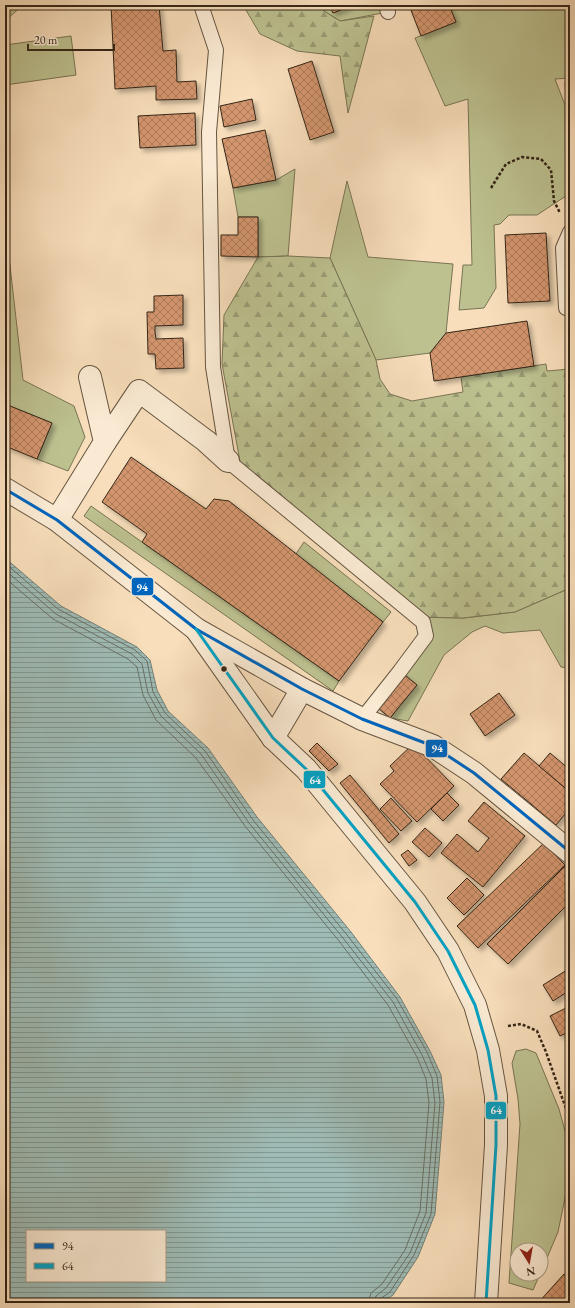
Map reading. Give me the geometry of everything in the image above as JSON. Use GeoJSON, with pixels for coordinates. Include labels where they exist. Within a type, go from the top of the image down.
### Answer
{"type":"FeatureCollection","features":[{"type":"Feature","properties":{"kind":"street"},"geometry":{"type":"LineString","coordinates":[[90,377],[105,442]]}},
{"type":"Feature","properties":{"kind":"street"},"geometry":{"type":"LineString","coordinates":[[57,520],[105,442],[139,391],[206,441],[228,461]]}},
{"type":"Feature","properties":{"kind":"street"},"geometry":{"type":"LineString","coordinates":[[5,489],[57,520],[196,629],[302,689],[362,719],[433,746],[474,772],[570,852]]}},
{"type":"Feature","properties":{"kind":"street"},"geometry":{"type":"LineString","coordinates":[[196,629],[273,738],[306,769],[415,902],[448,951],[475,1005],[488,1050],[496,1096],[496,1145],[486,1303]]}},
{"type":"Feature","properties":{"kind":"street"},"geometry":{"type":"LineString","coordinates":[[273,738],[302,689]]}},
{"type":"Feature","properties":{"kind":"lane"},"geometry":{"type":"LineString","coordinates":[[202,5],[216,50],[209,132],[213,367],[228,461],[423,622],[426,636],[362,719]]}},
{"type":"Feature","properties":{"kind":"lane"},"geometry":{"type":"LineString","coordinates":[[566,308],[563,248],[570,232]]}},
{"type":"Feature","properties":{"kind":"path"},"geometry":{"type":"LineString","coordinates":[[491,188],[506,164],[522,157],[541,159],[551,170],[554,201],[562,217]]}},
{"type":"Feature","properties":{"kind":"path"},"geometry":{"type":"LineString","coordinates":[[482,1030],[521,1024],[537,1031],[570,1120]]}},
{"type":"Feature","properties":{"kind":"green space"},"geometry":{"type":"Polygon","coordinates":[[[5,5],[23,5],[5,21],[5,5]]]}},
{"type":"Feature","properties":{"kind":"green space"},"geometry":{"type":"Polygon","coordinates":[[[243,5],[321,5],[324,11],[340,21],[374,16],[348,113],[340,56],[297,51],[260,34],[243,5]]]}},
{"type":"Feature","properties":{"kind":"green space"},"geometry":{"type":"Polygon","coordinates":[[[321,5],[329,5],[334,13],[350,5],[386,5],[388,12],[340,21],[324,11],[321,5]]]}},
{"type":"Feature","properties":{"kind":"green space"},"geometry":{"type":"Polygon","coordinates":[[[449,5],[570,5],[570,78],[555,79],[565,105],[566,196],[537,215],[509,215],[500,224],[494,225],[496,288],[484,308],[459,310],[463,265],[472,265],[468,99],[445,106],[415,38],[456,22],[449,5]]]}},
{"type":"Feature","properties":{"kind":"green space"},"geometry":{"type":"Polygon","coordinates":[[[71,36],[76,75],[5,85],[5,45],[71,36]]]}},
{"type":"Feature","properties":{"kind":"green space"},"geometry":{"type":"Polygon","coordinates":[[[295,169],[288,256],[258,257],[258,217],[238,217],[233,188],[276,180],[295,169]]]}},
{"type":"Feature","properties":{"kind":"green space"},"geometry":{"type":"Polygon","coordinates":[[[347,181],[368,257],[453,264],[446,333],[430,353],[376,360],[330,258],[347,181]]]}},
{"type":"Feature","properties":{"kind":"green space"},"geometry":{"type":"Polygon","coordinates":[[[5,240],[8,248],[23,380],[74,406],[85,437],[68,471],[37,459],[52,423],[5,404],[5,240]]]}},
{"type":"Feature","properties":{"kind":"green space"},"geometry":{"type":"Polygon","coordinates":[[[288,256],[330,258],[376,360],[380,379],[390,394],[412,401],[463,392],[461,377],[546,364],[547,371],[570,369],[570,588],[515,612],[463,618],[417,617],[242,472],[222,364],[224,315],[258,257],[288,256]]]}},
{"type":"Feature","properties":{"kind":"green space"},"geometry":{"type":"Polygon","coordinates":[[[91,506],[339,681],[333,691],[84,516],[91,506]]]}},
{"type":"Feature","properties":{"kind":"green space"},"geometry":{"type":"Polygon","coordinates":[[[304,542],[391,612],[383,622],[296,554],[304,542]]]}},
{"type":"Feature","properties":{"kind":"green space"},"geometry":{"type":"Polygon","coordinates":[[[570,588],[570,668],[561,667],[540,630],[503,633],[485,626],[472,632],[444,655],[408,721],[390,718],[417,685],[400,671],[426,636],[417,617],[463,618],[515,612],[570,588]]]}},
{"type":"Feature","properties":{"kind":"green space"},"geometry":{"type":"Polygon","coordinates":[[[526,1049],[536,1053],[559,1109],[568,1142],[566,1193],[558,1232],[549,1253],[549,1242],[512,1242],[520,1124],[518,1099],[512,1063],[516,1051],[526,1049]]]}},
{"type":"Feature","properties":{"kind":"green space"},"geometry":{"type":"Polygon","coordinates":[[[509,1282],[536,1282],[533,1290],[509,1282]]]}},
{"type":"Feature","properties":{"kind":"water"},"geometry":{"type":"Polygon","coordinates":[[[5,558],[61,606],[137,647],[150,660],[157,690],[168,711],[208,748],[257,817],[351,932],[400,997],[430,1051],[441,1075],[444,1102],[435,1214],[418,1257],[393,1295],[381,1303],[5,1303],[5,558]]]}},
{"type":"Feature","properties":{"kind":"building"},"geometry":{"type":"Polygon","coordinates":[[[111,5],[159,5],[163,51],[176,50],[177,82],[196,81],[197,99],[156,100],[156,86],[115,89],[111,5]]]}},
{"type":"Feature","properties":{"kind":"building"},"geometry":{"type":"Polygon","coordinates":[[[329,5],[350,5],[350,6],[333,13],[329,5]]]}},
{"type":"Feature","properties":{"kind":"building"},"geometry":{"type":"Polygon","coordinates":[[[409,5],[449,5],[456,22],[421,36],[409,5]]]}},
{"type":"Feature","properties":{"kind":"building"},"geometry":{"type":"Polygon","coordinates":[[[312,61],[334,132],[310,140],[288,69],[312,61]]]}},
{"type":"Feature","properties":{"kind":"building"},"geometry":{"type":"Polygon","coordinates":[[[565,83],[570,83],[570,95],[566,95],[565,83]]]}},
{"type":"Feature","properties":{"kind":"building"},"geometry":{"type":"Polygon","coordinates":[[[252,99],[256,120],[224,127],[220,106],[252,99]]]}},
{"type":"Feature","properties":{"kind":"building"},"geometry":{"type":"Polygon","coordinates":[[[195,113],[196,145],[140,148],[138,116],[195,113]]]}},
{"type":"Feature","properties":{"kind":"building"},"geometry":{"type":"Polygon","coordinates":[[[265,130],[276,180],[233,188],[222,139],[265,130]]]}},
{"type":"Feature","properties":{"kind":"building"},"geometry":{"type":"Polygon","coordinates":[[[238,217],[258,217],[258,257],[221,256],[221,235],[238,235],[238,217]]]}},
{"type":"Feature","properties":{"kind":"building"},"geometry":{"type":"Polygon","coordinates":[[[546,233],[550,301],[508,303],[505,235],[546,233]]]}},
{"type":"Feature","properties":{"kind":"building"},"geometry":{"type":"Polygon","coordinates":[[[183,295],[183,325],[155,326],[155,332],[156,339],[183,338],[184,368],[156,369],[155,354],[148,354],[147,312],[154,312],[154,296],[183,295]]]}},
{"type":"Feature","properties":{"kind":"building"},"geometry":{"type":"Polygon","coordinates":[[[527,321],[534,366],[434,381],[430,353],[446,333],[527,321]]]}},
{"type":"Feature","properties":{"kind":"building"},"geometry":{"type":"Polygon","coordinates":[[[5,404],[52,423],[37,459],[5,446],[5,404]]]}},
{"type":"Feature","properties":{"kind":"building"},"geometry":{"type":"Polygon","coordinates":[[[131,457],[206,509],[214,499],[229,501],[383,622],[339,681],[142,542],[147,534],[102,502],[131,457]]]}},
{"type":"Feature","properties":{"kind":"building"},"geometry":{"type":"Polygon","coordinates":[[[400,671],[417,685],[390,718],[373,704],[400,671]]]}},
{"type":"Feature","properties":{"kind":"building"},"geometry":{"type":"Polygon","coordinates":[[[499,693],[515,715],[485,736],[470,714],[499,693]]]}},
{"type":"Feature","properties":{"kind":"building"},"geometry":{"type":"Polygon","coordinates":[[[317,743],[338,764],[329,771],[309,751],[317,743]]]}},
{"type":"Feature","properties":{"kind":"building"},"geometry":{"type":"Polygon","coordinates":[[[413,744],[454,786],[417,822],[380,784],[394,771],[390,766],[413,744]]]}},
{"type":"Feature","properties":{"kind":"building"},"geometry":{"type":"Polygon","coordinates":[[[524,753],[570,792],[570,808],[556,825],[501,779],[524,753]]]}},
{"type":"Feature","properties":{"kind":"building"},"geometry":{"type":"Polygon","coordinates":[[[550,753],[570,770],[570,792],[539,766],[550,753]]]}},
{"type":"Feature","properties":{"kind":"building"},"geometry":{"type":"Polygon","coordinates":[[[350,775],[399,834],[389,843],[340,783],[350,775]]]}},
{"type":"Feature","properties":{"kind":"building"},"geometry":{"type":"Polygon","coordinates":[[[447,793],[459,805],[443,821],[431,809],[447,793]]]}},
{"type":"Feature","properties":{"kind":"building"},"geometry":{"type":"Polygon","coordinates":[[[391,798],[412,821],[401,831],[380,809],[391,798]]]}},
{"type":"Feature","properties":{"kind":"building"},"geometry":{"type":"Polygon","coordinates":[[[484,802],[525,836],[483,887],[441,853],[457,834],[478,852],[489,838],[468,821],[484,802]]]}},
{"type":"Feature","properties":{"kind":"building"},"geometry":{"type":"Polygon","coordinates":[[[425,828],[442,843],[429,857],[412,842],[425,828]]]}},
{"type":"Feature","properties":{"kind":"building"},"geometry":{"type":"Polygon","coordinates":[[[544,843],[565,865],[478,948],[457,926],[544,843]]]}},
{"type":"Feature","properties":{"kind":"building"},"geometry":{"type":"Polygon","coordinates":[[[408,850],[417,860],[409,866],[401,855],[408,850]]]}},
{"type":"Feature","properties":{"kind":"building"},"geometry":{"type":"Polygon","coordinates":[[[565,866],[570,870],[570,902],[508,964],[487,944],[565,866]]]}},
{"type":"Feature","properties":{"kind":"building"},"geometry":{"type":"Polygon","coordinates":[[[467,878],[484,895],[464,915],[447,898],[467,878]]]}},
{"type":"Feature","properties":{"kind":"building"},"geometry":{"type":"Polygon","coordinates":[[[570,968],[570,990],[553,1001],[543,985],[570,968]]]}},
{"type":"Feature","properties":{"kind":"building"},"geometry":{"type":"Polygon","coordinates":[[[570,1006],[570,1031],[560,1036],[550,1016],[570,1006]]]}},
{"type":"Feature","properties":{"kind":"building"},"geometry":{"type":"Polygon","coordinates":[[[564,1274],[570,1279],[570,1303],[538,1303],[564,1274]]]}},
{"type":"Feature","properties":{"kind":"transit line","name":"94"},"geometry":{"type":"LineString","coordinates":[[5,489],[57,520],[196,629],[302,689],[362,719],[433,746],[474,773],[570,852]]}},
{"type":"Feature","properties":{"kind":"transit line","name":"64"},"geometry":{"type":"LineString","coordinates":[[196,629],[273,738],[306,769],[415,902],[448,951],[475,1005],[488,1050],[496,1096],[496,1145],[486,1303]]}}]}
